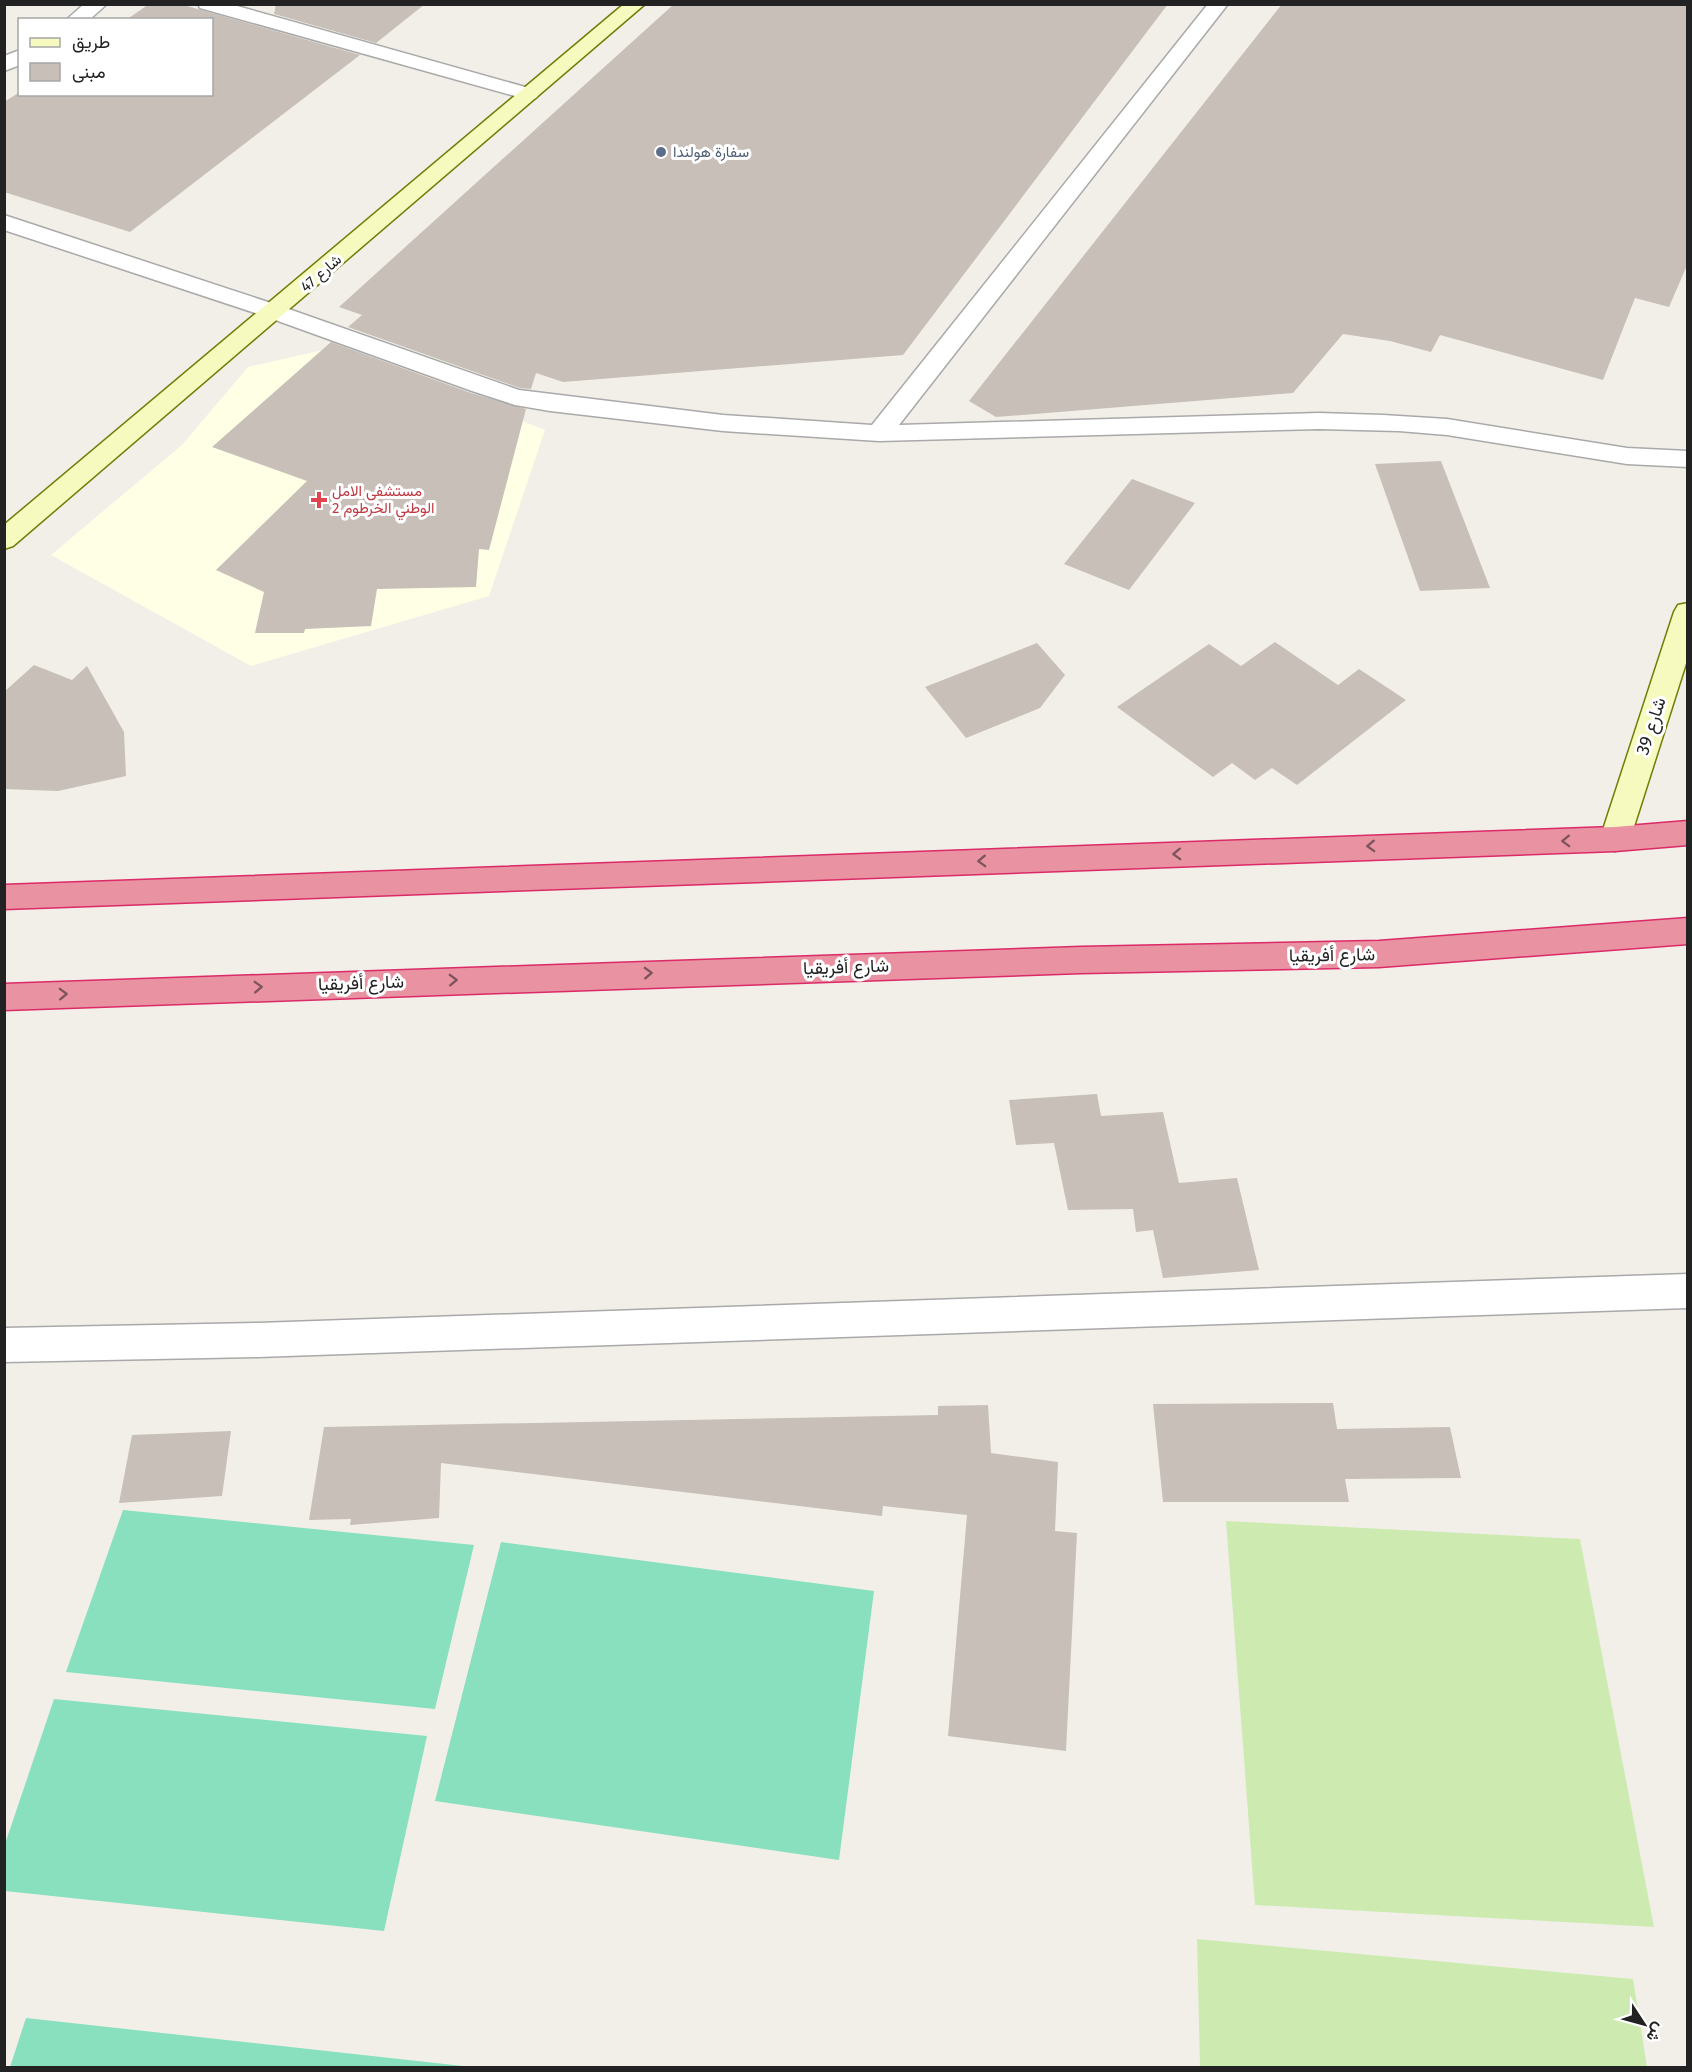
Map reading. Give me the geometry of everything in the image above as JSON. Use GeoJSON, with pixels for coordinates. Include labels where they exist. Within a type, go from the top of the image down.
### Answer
{"type":"FeatureCollection","features":[{"type":"Feature","properties":{"kind":"highway"},"geometry":{"type":"LineString","coordinates":[[4,897],[1615,839],[1688,833]]}},
{"type":"Feature","properties":{"kind":"highway","name":"شارع أفريقيا"},"geometry":{"type":"LineString","coordinates":[[4,997],[575,976],[1380,954],[1688,931]]}},
{"type":"Feature","properties":{"kind":"street"},"geometry":{"type":"LineString","coordinates":[[78,18],[98,4]]}},
{"type":"Feature","properties":{"kind":"street"},"geometry":{"type":"LineString","coordinates":[[207,4],[529,94]]}},
{"type":"Feature","properties":{"kind":"street","name":"شارع 47"},"geometry":{"type":"LineString","coordinates":[[4,540],[636,4]]}},
{"type":"Feature","properties":{"kind":"street"},"geometry":{"type":"LineString","coordinates":[[879,433],[1219,4]]}},
{"type":"Feature","properties":{"kind":"street"},"geometry":{"type":"LineString","coordinates":[[4,66],[18,57]]}},
{"type":"Feature","properties":{"kind":"street"},"geometry":{"type":"LineString","coordinates":[[4,222],[275,312],[515,397],[723,423],[879,433],[1319,420],[1447,428],[1620,455],[1688,459]]}},
{"type":"Feature","properties":{"kind":"street","name":"شارع 39"},"geometry":{"type":"LineString","coordinates":[[1615,839],[1688,612]]}},
{"type":"Feature","properties":{"kind":"street"},"geometry":{"type":"LineString","coordinates":[[4,1345],[258,1340],[1509,1299],[1688,1291]]}},
{"type":"Feature","properties":{"kind":"shaded area","name":"مستشفى الامل الوطني الخرطوم 2"},"geometry":{"type":"Polygon","coordinates":[[[336,347],[545,430],[489,596],[251,666],[51,555],[182,445],[248,367],[336,347]]]}},
{"type":"Feature","properties":{"kind":"green space"},"geometry":{"type":"Polygon","coordinates":[[[123,1510],[474,1545],[435,1709],[66,1672],[123,1510]]]}},
{"type":"Feature","properties":{"kind":"green space"},"geometry":{"type":"Polygon","coordinates":[[[1226,1521],[1580,1539],[1654,1927],[1255,1905],[1226,1521]]]}},
{"type":"Feature","properties":{"kind":"green space"},"geometry":{"type":"Polygon","coordinates":[[[501,1542],[874,1591],[839,1860],[435,1801],[501,1542]]]}},
{"type":"Feature","properties":{"kind":"green space"},"geometry":{"type":"Polygon","coordinates":[[[54,1699],[427,1736],[384,1931],[5,1891],[5,1844],[54,1699]]]}},
{"type":"Feature","properties":{"kind":"green space"},"geometry":{"type":"Polygon","coordinates":[[[1197,1939],[1633,1979],[1647,2067],[1200,2067],[1197,1939]]]}},
{"type":"Feature","properties":{"kind":"green space"},"geometry":{"type":"Polygon","coordinates":[[[26,2018],[463,2066],[463,2068],[10,2067],[26,2018]]]}},
{"type":"Feature","properties":{"kind":"building"},"geometry":{"type":"Polygon","coordinates":[[[149,4],[180,4],[360,55],[130,232],[4,192],[4,102],[18,93],[18,96],[213,96],[213,18],[129,18],[149,4]]]}},
{"type":"Feature","properties":{"kind":"building"},"geometry":{"type":"Polygon","coordinates":[[[276,4],[425,4],[376,43],[274,14],[276,4]]]}},
{"type":"Feature","properties":{"kind":"building"},"geometry":{"type":"Polygon","coordinates":[[[674,4],[1168,4],[903,355],[563,382],[536,373],[531,389],[520,388],[348,327],[362,315],[339,307],[674,4]]]}},
{"type":"Feature","properties":{"kind":"building"},"geometry":{"type":"Polygon","coordinates":[[[1282,4],[1688,4],[1688,263],[1669,307],[1635,298],[1603,380],[1440,335],[1431,352],[1390,341],[1343,334],[1293,393],[996,417],[969,401],[1282,4]]]}},
{"type":"Feature","properties":{"kind":"building"},"geometry":{"type":"Polygon","coordinates":[[[331,342],[471,393],[526,409],[489,550],[479,549],[476,587],[377,589],[371,626],[305,629],[304,633],[255,633],[264,592],[216,570],[307,481],[212,447],[331,342]]]}},
{"type":"Feature","properties":{"kind":"building"},"geometry":{"type":"Polygon","coordinates":[[[1441,461],[1490,588],[1420,591],[1375,464],[1441,461]]]}},
{"type":"Feature","properties":{"kind":"building"},"geometry":{"type":"Polygon","coordinates":[[[1132,479],[1195,503],[1129,590],[1064,564],[1132,479]]]}},
{"type":"Feature","properties":{"kind":"building"},"geometry":{"type":"Polygon","coordinates":[[[1275,642],[1338,685],[1359,669],[1406,700],[1297,785],[1272,768],[1255,780],[1232,763],[1213,777],[1117,707],[1209,644],[1241,666],[1275,642]]]}},
{"type":"Feature","properties":{"kind":"building"},"geometry":{"type":"Polygon","coordinates":[[[1037,643],[1065,675],[1040,708],[966,738],[925,687],[1037,643]]]}},
{"type":"Feature","properties":{"kind":"building"},"geometry":{"type":"Polygon","coordinates":[[[34,665],[72,680],[87,666],[124,732],[126,776],[58,791],[4,789],[4,692],[34,665]]]}},
{"type":"Feature","properties":{"kind":"building"},"geometry":{"type":"Polygon","coordinates":[[[1097,1094],[1101,1116],[1163,1112],[1179,1183],[1237,1178],[1259,1270],[1163,1278],[1153,1230],[1136,1232],[1133,1209],[1068,1210],[1054,1143],[1016,1145],[1009,1100],[1097,1094]]]}},
{"type":"Feature","properties":{"kind":"building"},"geometry":{"type":"Polygon","coordinates":[[[1333,1403],[1337,1429],[1450,1427],[1461,1478],[1345,1479],[1349,1502],[1163,1502],[1153,1404],[1333,1403]]]}},
{"type":"Feature","properties":{"kind":"building"},"geometry":{"type":"Polygon","coordinates":[[[988,1405],[991,1453],[1058,1462],[1055,1531],[1077,1533],[1066,1751],[948,1736],[967,1515],[883,1506],[882,1516],[441,1463],[439,1518],[350,1525],[351,1519],[309,1520],[324,1427],[938,1415],[938,1406],[988,1405]]]}},
{"type":"Feature","properties":{"kind":"building"},"geometry":{"type":"Polygon","coordinates":[[[231,1431],[222,1496],[119,1503],[132,1435],[231,1431]]]}},
{"type":"Feature","properties":{"kind":"place","name":"سفارة هولندا"},"geometry":{"type":"Point","coordinates":[661,152]}},
{"type":"Feature","properties":{"kind":"place","name":"مستشفى الامل الوطني الخرطوم 2"},"geometry":{"type":"Point","coordinates":[319,500]}}]}
